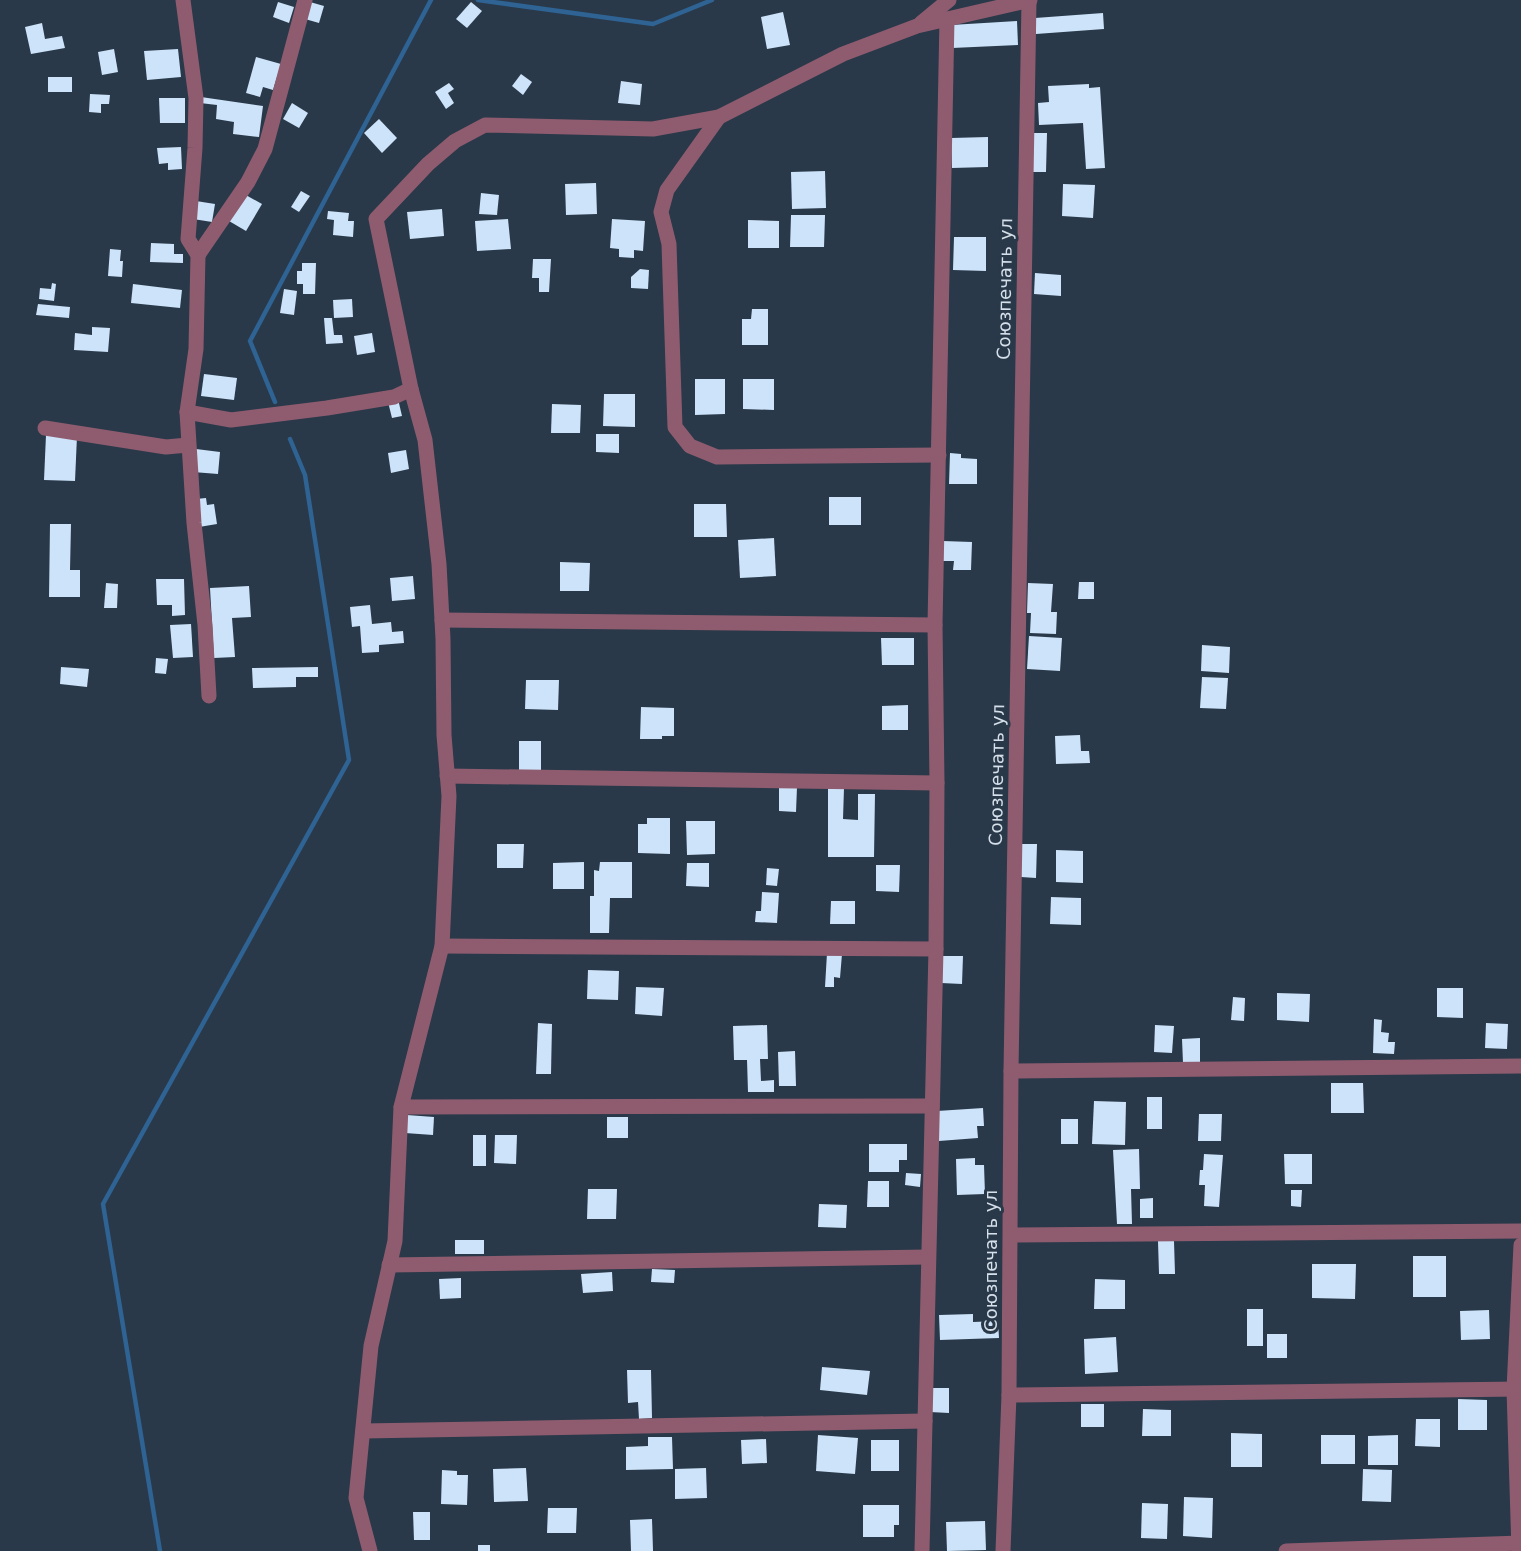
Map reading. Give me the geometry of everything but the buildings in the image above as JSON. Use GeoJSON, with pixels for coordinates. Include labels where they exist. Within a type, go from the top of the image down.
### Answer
{"type":"FeatureCollection","features":[{"type":"Feature","properties":{"kind":"street"},"geometry":{"type":"LineString","coordinates":[[183,0],[196,98],[195,148],[188,239],[198,255]]}},
{"type":"Feature","properties":{"kind":"street"},"geometry":{"type":"LineString","coordinates":[[209,696],[206,626],[194,523],[187,412],[196,349],[198,255],[248,182],[265,148],[305,0]]}},
{"type":"Feature","properties":{"kind":"street"},"geometry":{"type":"LineString","coordinates":[[917,26],[949,0]]}},
{"type":"Feature","properties":{"kind":"street"},"geometry":{"type":"LineString","coordinates":[[370,1551],[356,1498],[371,1346],[394,1241],[401,1107],[442,946],[449,796],[444,735],[439,564],[425,440],[411,389],[376,219],[428,164],[455,141],[484,125],[653,129],[719,117],[843,54],[917,26],[1030,0]]}},
{"type":"Feature","properties":{"kind":"street","name":"Союзпечать ул"},"geometry":{"type":"LineString","coordinates":[[1003,1551],[1009,1395],[1011,1071],[1030,0]]}},
{"type":"Feature","properties":{"kind":"street"},"geometry":{"type":"LineString","coordinates":[[922,1551],[936,949],[938,783],[935,625],[947,19]]}},
{"type":"Feature","properties":{"kind":"street"},"geometry":{"type":"LineString","coordinates":[[719,117],[667,190],[661,212],[669,244],[675,427],[690,446],[717,457],[939,455]]}},
{"type":"Feature","properties":{"kind":"street"},"geometry":{"type":"LineString","coordinates":[[187,412],[231,420],[394,397],[411,389]]}},
{"type":"Feature","properties":{"kind":"street"},"geometry":{"type":"LineString","coordinates":[[45,428],[166,447],[188,445]]}},
{"type":"Feature","properties":{"kind":"street"},"geometry":{"type":"LineString","coordinates":[[442,620],[935,625]]}},
{"type":"Feature","properties":{"kind":"street"},"geometry":{"type":"LineString","coordinates":[[447,776],[938,783]]}},
{"type":"Feature","properties":{"kind":"street"},"geometry":{"type":"LineString","coordinates":[[442,946],[936,949]]}},
{"type":"Feature","properties":{"kind":"street"},"geometry":{"type":"LineString","coordinates":[[1011,1071],[1521,1066]]}},
{"type":"Feature","properties":{"kind":"street"},"geometry":{"type":"LineString","coordinates":[[401,1107],[932,1106]]}},
{"type":"Feature","properties":{"kind":"street"},"geometry":{"type":"LineString","coordinates":[[1011,1235],[1521,1231]]}},
{"type":"Feature","properties":{"kind":"street"},"geometry":{"type":"LineString","coordinates":[[1286,1551],[1520,1546],[1518,1389],[1521,1245]]}},
{"type":"Feature","properties":{"kind":"street"},"geometry":{"type":"LineString","coordinates":[[389,1265],[928,1257]]}},
{"type":"Feature","properties":{"kind":"street"},"geometry":{"type":"LineString","coordinates":[[1009,1395],[1518,1389]]}},
{"type":"Feature","properties":{"kind":"street"},"geometry":{"type":"LineString","coordinates":[[363,1431],[925,1421]]}},
{"type":"Feature","properties":{"kind":"waterway"},"geometry":{"type":"LineString","coordinates":[[275,402],[250,341],[431,0]]}},
{"type":"Feature","properties":{"kind":"waterway"},"geometry":{"type":"LineString","coordinates":[[478,0],[653,24],[712,0]]}},
{"type":"Feature","properties":{"kind":"waterway"},"geometry":{"type":"LineString","coordinates":[[160,1551],[103,1204],[349,760],[305,475],[290,439]]}}]}
